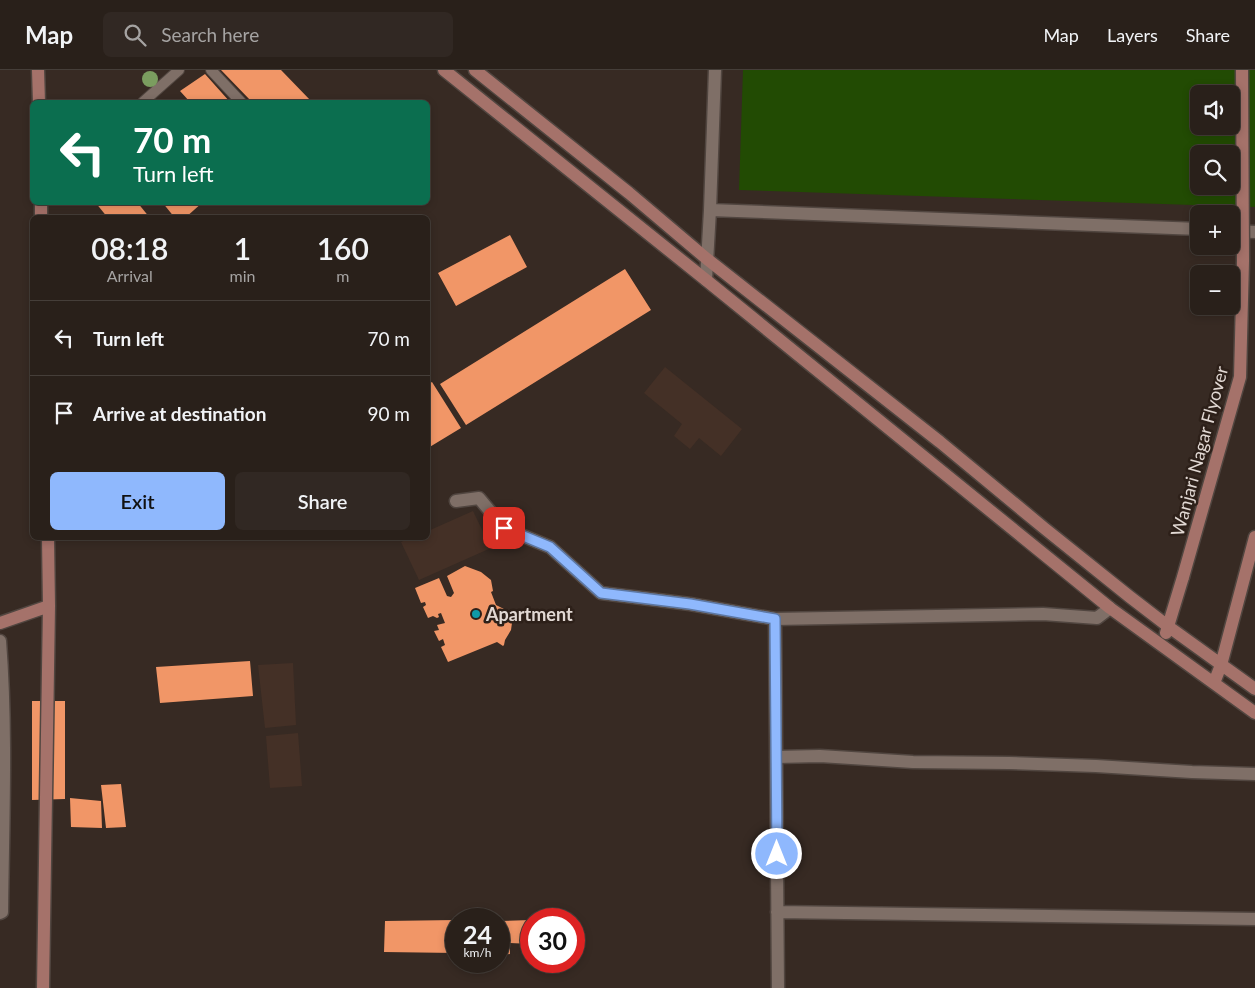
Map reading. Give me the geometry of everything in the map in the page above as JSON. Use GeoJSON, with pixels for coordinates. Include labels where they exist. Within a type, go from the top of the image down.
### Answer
{"type":"FeatureCollection","features":[{"type":"Feature","properties":{"kind":"main road"},"geometry":{"type":"LineString","coordinates":[[38,70],[39,100]]}},
{"type":"Feature","properties":{"kind":"main road"},"geometry":{"type":"LineString","coordinates":[[444,70],[1110,608],[1255,713]]}},
{"type":"Feature","properties":{"kind":"main road"},"geometry":{"type":"LineString","coordinates":[[475,70],[707,258],[917,423],[1044,528],[1169,627],[1255,689]]}},
{"type":"Feature","properties":{"kind":"main road","name":"Wanjari Nagar Flyover"},"geometry":{"type":"LineString","coordinates":[[1162,645],[1169,627],[1240,377],[1243,261],[1242,70]]}},
{"type":"Feature","properties":{"kind":"main road"},"geometry":{"type":"LineString","coordinates":[[1214,683],[1221,665],[1255,536]]}},
{"type":"Feature","properties":{"kind":"main road"},"geometry":{"type":"LineString","coordinates":[[43,988],[49,606],[48,540]]}},
{"type":"Feature","properties":{"kind":"main road"},"geometry":{"type":"LineString","coordinates":[[0,623],[49,606]]}},
{"type":"Feature","properties":{"kind":"street"},"geometry":{"type":"LineString","coordinates":[[706,280],[715,70]]}},
{"type":"Feature","properties":{"kind":"street"},"geometry":{"type":"LineString","coordinates":[[710,210],[1190,230]]}},
{"type":"Feature","properties":{"kind":"street"},"geometry":{"type":"LineString","coordinates":[[1240,231],[1255,232]]}},
{"type":"Feature","properties":{"kind":"street"},"geometry":{"type":"LineString","coordinates":[[456,501],[479,498],[504,528],[550,547],[601,593],[690,604],[775,619],[1043,614],[1097,618],[1110,608]]}},
{"type":"Feature","properties":{"kind":"street"},"geometry":{"type":"LineString","coordinates":[[775,619],[778,988]]}},
{"type":"Feature","properties":{"kind":"street"},"geometry":{"type":"LineString","coordinates":[[0,641],[3,680],[2,912],[0,913]]}},
{"type":"Feature","properties":{"kind":"street"},"geometry":{"type":"LineString","coordinates":[[776,757],[820,756],[914,762],[1096,766],[1255,774]]}},
{"type":"Feature","properties":{"kind":"street"},"geometry":{"type":"LineString","coordinates":[[777,912],[1255,919]]}},
{"type":"Feature","properties":{"kind":"lane"},"geometry":{"type":"LineString","coordinates":[[145,100],[180,70]]}},
{"type":"Feature","properties":{"kind":"lane"},"geometry":{"type":"LineString","coordinates":[[211,70],[239,100]]}},
{"type":"Feature","properties":{"kind":"shaded area"},"geometry":{"type":"Polygon","coordinates":[[[665,367],[742,429],[721,456],[699,438],[690,449],[674,436],[682,424],[644,393],[665,367]]]}},
{"type":"Feature","properties":{"kind":"shaded area"},"geometry":{"type":"Polygon","coordinates":[[[473,511],[491,548],[419,580],[401,542],[406,540],[430,540],[430,530],[473,511]]]}},
{"type":"Feature","properties":{"kind":"shaded area"},"geometry":{"type":"Polygon","coordinates":[[[293,663],[296,725],[265,728],[258,665],[293,663]]]}},
{"type":"Feature","properties":{"kind":"shaded area"},"geometry":{"type":"Polygon","coordinates":[[[298,733],[302,786],[270,788],[266,736],[298,733]]]}},
{"type":"Feature","properties":{"kind":"green space"},"geometry":{"type":"Polygon","coordinates":[[[743,70],[1255,70],[1255,207],[1240,205],[739,190],[743,70]]]}},
{"type":"Feature","properties":{"kind":"building"},"geometry":{"type":"Polygon","coordinates":[[[221,70],[281,70],[310,100],[250,100],[221,70]]]}},
{"type":"Feature","properties":{"kind":"building"},"geometry":{"type":"Polygon","coordinates":[[[205,74],[228,100],[188,100],[180,91],[205,74]]]}},
{"type":"Feature","properties":{"kind":"building"},"geometry":{"type":"Polygon","coordinates":[[[97,205],[139,205],[148,215],[106,215],[97,205]]]}},
{"type":"Feature","properties":{"kind":"building"},"geometry":{"type":"Polygon","coordinates":[[[164,205],[200,205],[188,215],[173,215],[164,205]]]}},
{"type":"Feature","properties":{"kind":"building"},"geometry":{"type":"Polygon","coordinates":[[[510,235],[527,267],[456,306],[438,273],[510,235]]]}},
{"type":"Feature","properties":{"kind":"building"},"geometry":{"type":"Polygon","coordinates":[[[625,269],[651,310],[466,425],[440,384],[625,269]]]}},
{"type":"Feature","properties":{"kind":"building"},"geometry":{"type":"Polygon","coordinates":[[[432,382],[461,428],[430,447],[430,383],[432,382]]]}},
{"type":"Feature","properties":{"kind":"building","name":"Apartment"},"geometry":{"type":"Polygon","coordinates":[[[465,566],[481,572],[491,580],[493,591],[491,592],[496,605],[510,612],[511,630],[503,646],[497,642],[448,662],[441,647],[445,645],[443,639],[439,641],[434,631],[439,630],[437,625],[445,623],[441,613],[438,614],[439,617],[437,618],[433,616],[428,618],[423,607],[426,605],[425,602],[421,603],[415,588],[439,578],[447,596],[451,597],[454,593],[447,576],[465,566]]]}},
{"type":"Feature","properties":{"kind":"building"},"geometry":{"type":"Polygon","coordinates":[[[250,661],[253,696],[160,703],[156,667],[250,661]]]}},
{"type":"Feature","properties":{"kind":"building"},"geometry":{"type":"Polygon","coordinates":[[[32,701],[65,701],[65,799],[32,800],[32,701]]]}},
{"type":"Feature","properties":{"kind":"building"},"geometry":{"type":"Polygon","coordinates":[[[121,784],[126,827],[106,828],[101,785],[121,784]]]}},
{"type":"Feature","properties":{"kind":"building"},"geometry":{"type":"Polygon","coordinates":[[[70,798],[101,801],[102,828],[71,827],[70,798]]]}},
{"type":"Feature","properties":{"kind":"building"},"geometry":{"type":"Polygon","coordinates":[[[445,920],[445,953],[384,952],[385,921],[445,920]]]}},
{"type":"Feature","properties":{"kind":"building"},"geometry":{"type":"Polygon","coordinates":[[[520,920],[520,943],[510,943],[510,921],[520,920]]]}},
{"type":"Feature","properties":{"kind":"place","name":"Apartment"},"geometry":{"type":"Point","coordinates":[476,614]}},
{"type":"Feature","properties":{"kind":"route"},"geometry":{"type":"LineString","coordinates":[[504,528],[550,547],[601,593],[690,604],[775,619],[777,854]]}}]}
